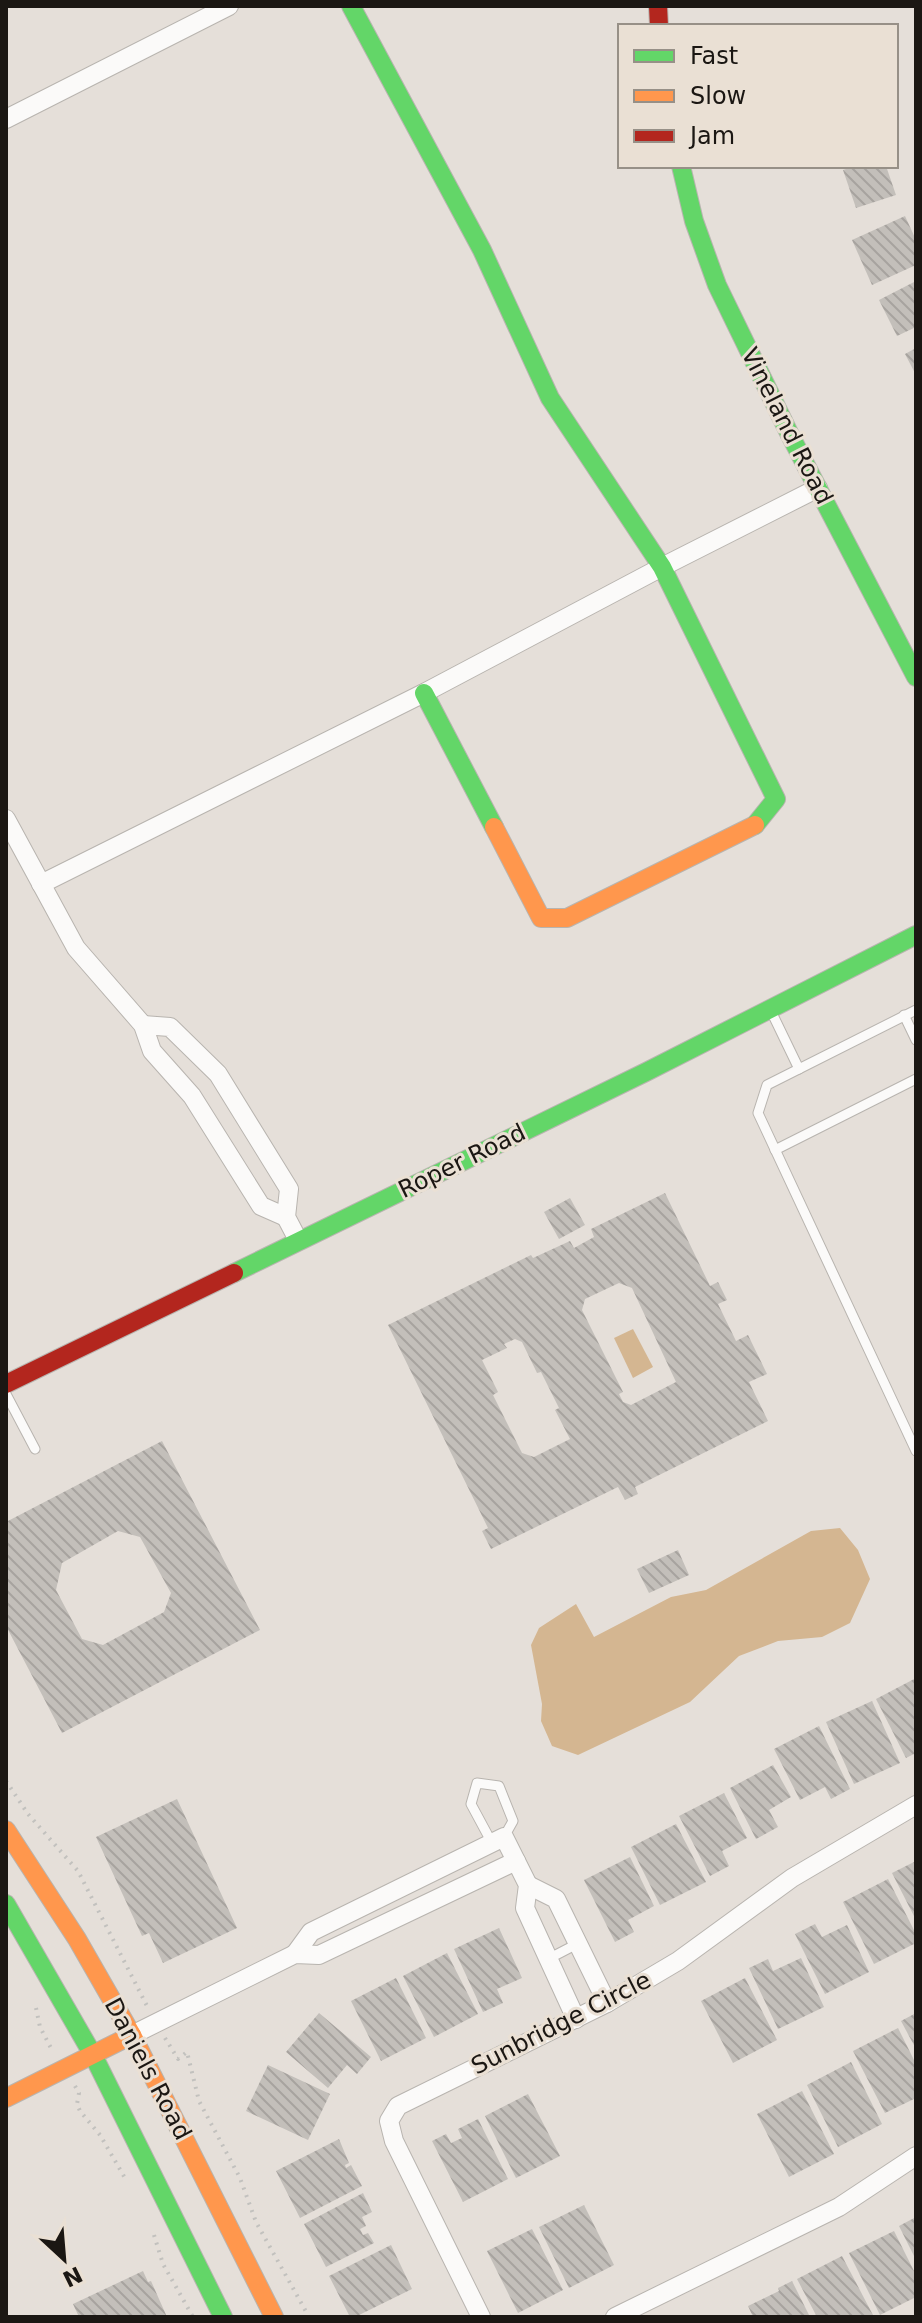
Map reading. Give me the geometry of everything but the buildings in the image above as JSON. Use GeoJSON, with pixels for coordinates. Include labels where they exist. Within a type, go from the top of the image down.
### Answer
{"type":"FeatureCollection","features":[{"type":"Feature","properties":{"kind":"street"},"geometry":{"type":"LineString","coordinates":[[6,119],[229,6]]}},
{"type":"Feature","properties":{"kind":"street"},"geometry":{"type":"LineString","coordinates":[[351,6],[482,250],[550,398],[662,567],[776,799],[755,825],[728,840],[567,918],[541,918],[424,693]]}},
{"type":"Feature","properties":{"kind":"street","name":"Vineland Road"},"geometry":{"type":"LineString","coordinates":[[681,168],[694,221],[717,285],[916,677]]}},
{"type":"Feature","properties":{"kind":"street"},"geometry":{"type":"LineString","coordinates":[[41,884],[424,693],[818,488]]}},
{"type":"Feature","properties":{"kind":"street"},"geometry":{"type":"LineString","coordinates":[[6,819],[76,948],[143,1025],[152,1051],[192,1096],[261,1206],[286,1217]]}},
{"type":"Feature","properties":{"kind":"street","name":"Roper Road"},"geometry":{"type":"LineString","coordinates":[[6,1384],[646,1072],[916,935]]}},
{"type":"Feature","properties":{"kind":"street"},"geometry":{"type":"LineString","coordinates":[[143,1025],[170,1027],[218,1074],[289,1189],[286,1217],[298,1240]]}},
{"type":"Feature","properties":{"kind":"street"},"geometry":{"type":"LineString","coordinates":[[192,1096],[218,1074]]}},
{"type":"Feature","properties":{"kind":"street","name":"Sunbridge Circle"},"geometry":{"type":"LineString","coordinates":[[481,2317],[394,2141],[389,2121],[398,2106],[607,2003],[678,1961],[792,1878],[916,1805]]}},
{"type":"Feature","properties":{"kind":"street","name":"Daniels Road"},"geometry":{"type":"LineString","coordinates":[[6,1830],[77,1939],[132,2035],[274,2317]]}},
{"type":"Feature","properties":{"kind":"street"},"geometry":{"type":"LineString","coordinates":[[6,2098],[295,1954],[311,1932],[498,1840],[516,1861],[528,1885],[525,1908],[576,2019]]}},
{"type":"Feature","properties":{"kind":"street"},"geometry":{"type":"LineString","coordinates":[[295,1954],[319,1955],[516,1861]]}},
{"type":"Feature","properties":{"kind":"street"},"geometry":{"type":"LineString","coordinates":[[528,1885],[556,1899],[607,2003]]}},
{"type":"Feature","properties":{"kind":"street","name":"Daniels Road"},"geometry":{"type":"LineString","coordinates":[[6,1904],[93,2055],[223,2317]]}},
{"type":"Feature","properties":{"kind":"street"},"geometry":{"type":"LineString","coordinates":[[615,2317],[839,2207],[916,2156]]}},
{"type":"Feature","properties":{"kind":"lane"},"geometry":{"type":"LineString","coordinates":[[770,1009],[799,1069]]}},
{"type":"Feature","properties":{"kind":"lane"},"geometry":{"type":"LineString","coordinates":[[916,1010],[767,1085],[758,1113],[916,1451]]}},
{"type":"Feature","properties":{"kind":"lane"},"geometry":{"type":"LineString","coordinates":[[904,1015],[916,1040]]}},
{"type":"Feature","properties":{"kind":"lane"},"geometry":{"type":"LineString","coordinates":[[775,1150],[916,1079]]}},
{"type":"Feature","properties":{"kind":"lane"},"geometry":{"type":"LineString","coordinates":[[6,1394],[35,1449]]}},
{"type":"Feature","properties":{"kind":"lane"},"geometry":{"type":"LineString","coordinates":[[477,1783],[499,1786],[513,1821],[498,1840],[471,1804],[477,1783]]}},
{"type":"Feature","properties":{"kind":"lane"},"geometry":{"type":"LineString","coordinates":[[550,1958],[577,1944]]}},
{"type":"Feature","properties":{"kind":"path"},"geometry":{"type":"LineString","coordinates":[[31,1997],[40,2027],[79,2093],[77,2104],[80,2111],[100,2135],[131,2187]]}},
{"type":"Feature","properties":{"kind":"path"},"geometry":{"type":"LineString","coordinates":[[151,2227],[163,2264],[193,2317]]}},
{"type":"Feature","properties":{"kind":"shaded area"},"geometry":{"type":"Polygon","coordinates":[[[633,1329],[653,1367],[633,1378],[614,1338],[633,1329]]]}},
{"type":"Feature","properties":{"kind":"shaded area"},"geometry":{"type":"Polygon","coordinates":[[[840,1528],[858,1550],[870,1579],[850,1623],[822,1637],[778,1641],[739,1656],[690,1702],[578,1755],[552,1746],[541,1721],[542,1704],[531,1645],[539,1628],[576,1604],[594,1637],[671,1597],[706,1590],[811,1531],[840,1528]]]}},
{"type":"Feature","properties":{"kind":"traffic: fast"},"geometry":{"type":"LineString","coordinates":[[351,6],[482,250],[550,398],[662,567],[776,799],[755,825]]}},
{"type":"Feature","properties":{"kind":"traffic: fast"},"geometry":{"type":"LineString","coordinates":[[681,168],[694,221],[717,285],[789,433],[916,677]]}},
{"type":"Feature","properties":{"kind":"traffic: fast"},"geometry":{"type":"LineString","coordinates":[[424,693],[494,827]]}},
{"type":"Feature","properties":{"kind":"traffic: fast"},"geometry":{"type":"LineString","coordinates":[[234,1273],[646,1072],[916,935]]}},
{"type":"Feature","properties":{"kind":"traffic: fast"},"geometry":{"type":"LineString","coordinates":[[6,1904],[93,2055],[223,2317]]}},
{"type":"Feature","properties":{"kind":"traffic: slow"},"geometry":{"type":"LineString","coordinates":[[494,827],[541,918],[567,918],[755,825]]}},
{"type":"Feature","properties":{"kind":"traffic: slow"},"geometry":{"type":"LineString","coordinates":[[6,1830],[77,1939],[132,2035],[274,2317]]}},
{"type":"Feature","properties":{"kind":"traffic: slow"},"geometry":{"type":"LineString","coordinates":[[6,2098],[132,2035]]}},
{"type":"Feature","properties":{"kind":"traffic: jam"},"geometry":{"type":"LineString","coordinates":[[658,6],[659,24]]}},
{"type":"Feature","properties":{"kind":"traffic: jam"},"geometry":{"type":"LineString","coordinates":[[6,1384],[234,1273]]}}]}
